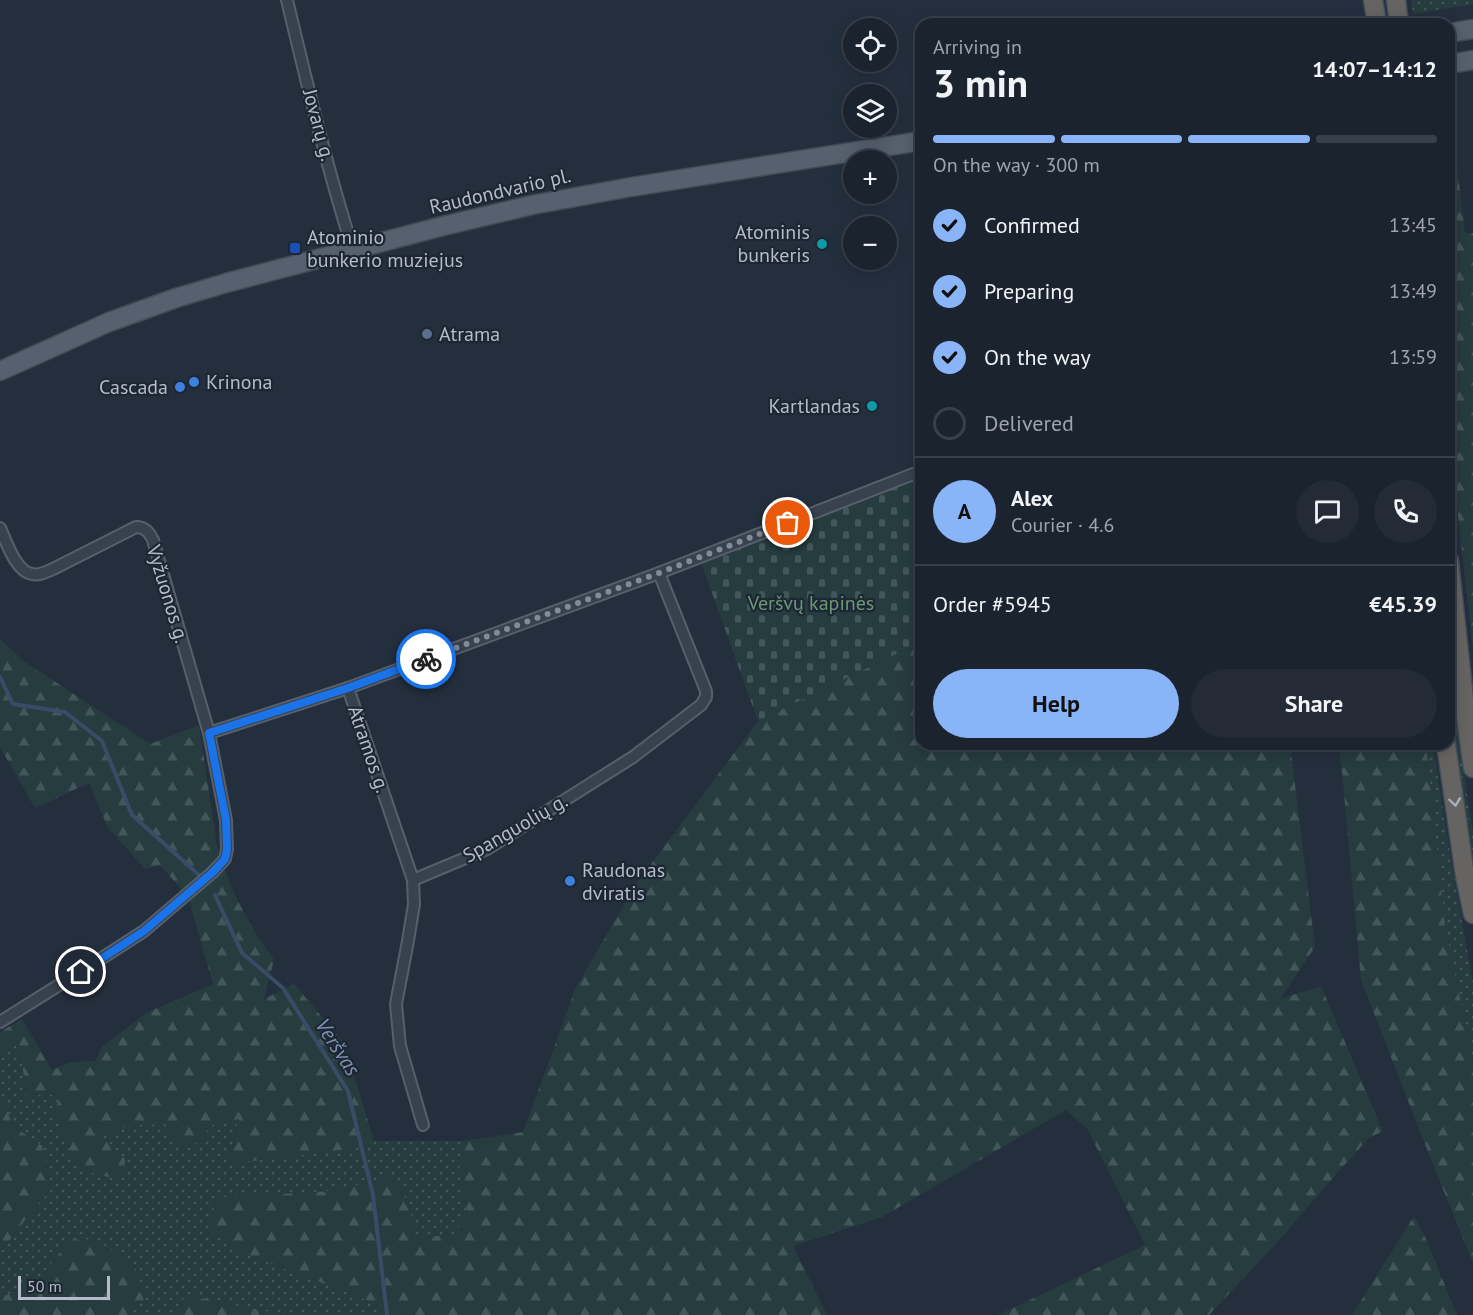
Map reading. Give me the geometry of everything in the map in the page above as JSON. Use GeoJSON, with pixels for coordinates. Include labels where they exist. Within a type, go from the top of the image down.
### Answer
{"type":"FeatureCollection","features":[{"type":"Feature","properties":{"kind":"highway"},"geometry":{"type":"LineString","coordinates":[[1373,0],[1376,18]]}},
{"type":"Feature","properties":{"kind":"highway"},"geometry":{"type":"LineString","coordinates":[[1396,0],[1398,18]]}},
{"type":"Feature","properties":{"kind":"highway"},"geometry":{"type":"LineString","coordinates":[[1455,616],[1473,768]]}},
{"type":"Feature","properties":{"kind":"highway"},"geometry":{"type":"LineString","coordinates":[[1447,750],[1473,914]]}},
{"type":"Feature","properties":{"kind":"main road"},"geometry":{"type":"LineString","coordinates":[[1455,32],[1473,29]]}},
{"type":"Feature","properties":{"kind":"main road"},"geometry":{"type":"LineString","coordinates":[[1455,63],[1473,60]]}},
{"type":"Feature","properties":{"kind":"main road","name":"Raudondvario pl."},"geometry":{"type":"LineString","coordinates":[[0,371],[109,322],[176,298],[226,283],[532,205],[915,142]]}},
{"type":"Feature","properties":{"kind":"street","name":"Jovarų g."},"geometry":{"type":"LineString","coordinates":[[287,0],[343,220],[353,250]]}},
{"type":"Feature","properties":{"kind":"street","name":"Atramos g."},"geometry":{"type":"LineString","coordinates":[[413,880],[348,688],[659,573],[915,473]]}},
{"type":"Feature","properties":{"kind":"street","name":"Vyžuonos g."},"geometry":{"type":"LineString","coordinates":[[0,528],[15,560],[26,572],[33,574],[42,574],[55,568],[136,526],[143,527],[149,532],[209,733]]}},
{"type":"Feature","properties":{"kind":"street","name":"Spanguolių g."},"geometry":{"type":"LineString","coordinates":[[413,880],[487,849],[633,757],[700,705],[706,697],[706,691],[659,573]]}},
{"type":"Feature","properties":{"kind":"street"},"geometry":{"type":"LineString","coordinates":[[0,1022],[144,931],[225,859],[226,820],[209,733],[348,688]]}},
{"type":"Feature","properties":{"kind":"street"},"geometry":{"type":"LineString","coordinates":[[413,880],[414,904],[396,1004],[400,1046],[423,1125]]}},
{"type":"Feature","properties":{"kind":"green space"},"geometry":{"type":"Polygon","coordinates":[[[1411,0],[1473,0],[1473,4],[1413,14],[1411,0]]]}},
{"type":"Feature","properties":{"kind":"green space"},"geometry":{"type":"Polygon","coordinates":[[[1455,148],[1465,233],[1473,233],[1473,649],[1455,481],[1455,148]]]}},
{"type":"Feature","properties":{"kind":"green space","name":"Veršvų kapinės"},"geometry":{"type":"Polygon","coordinates":[[[915,473],[915,645],[758,721],[699,557],[915,473]]]}},
{"type":"Feature","properties":{"kind":"green space"},"geometry":{"type":"Polygon","coordinates":[[[0,639],[25,662],[150,744],[199,725],[218,852],[235,896],[274,960],[264,999],[294,984],[344,1043],[374,1141],[358,1148],[228,1164],[239,1119],[212,1125],[198,1141],[188,1148],[177,1140],[165,1124],[133,1125],[100,1136],[125,1159],[124,1173],[108,1177],[82,1170],[68,1147],[55,1111],[60,1096],[44,1094],[27,1098],[22,1064],[16,1045],[0,1057],[0,1032],[22,1019],[52,1070],[71,1062],[95,1061],[102,1047],[146,1013],[213,984],[188,897],[160,865],[145,869],[108,828],[89,783],[35,808],[0,747],[0,639]]]}},
{"type":"Feature","properties":{"kind":"green space"},"geometry":{"type":"Polygon","coordinates":[[[915,645],[915,750],[1291,750],[1315,947],[1280,999],[1321,986],[1383,1131],[1369,1138],[1272,1248],[1209,1315],[998,1315],[1145,1245],[1088,1130],[1066,1110],[882,1217],[793,1246],[827,1315],[406,1315],[241,1252],[209,1231],[216,1198],[331,1191],[394,1177],[410,1207],[413,1239],[453,1234],[468,1216],[459,1173],[462,1141],[523,1132],[576,987],[637,883],[758,721],[915,645]]]}},
{"type":"Feature","properties":{"kind":"green space"},"geometry":{"type":"Polygon","coordinates":[[[1455,697],[1473,832],[1473,860],[1455,737],[1455,697]]]}},
{"type":"Feature","properties":{"kind":"green space"},"geometry":{"type":"Polygon","coordinates":[[[1339,750],[1427,750],[1445,926],[1473,1061],[1473,1263],[1361,980],[1339,750]]]}},
{"type":"Feature","properties":{"kind":"green space"},"geometry":{"type":"Polygon","coordinates":[[[1427,750],[1434,750],[1473,983],[1473,1061],[1445,926],[1427,750]]]}},
{"type":"Feature","properties":{"kind":"green space"},"geometry":{"type":"Polygon","coordinates":[[[16,1045],[22,1064],[27,1097],[44,1094],[60,1096],[55,1111],[68,1147],[82,1170],[100,1136],[133,1125],[165,1124],[177,1140],[198,1141],[212,1125],[239,1118],[228,1163],[358,1148],[374,1141],[462,1141],[459,1173],[468,1216],[453,1234],[413,1239],[410,1207],[394,1177],[331,1191],[216,1198],[209,1231],[241,1252],[406,1315],[285,1315],[185,1296],[177,1315],[128,1315],[144,1299],[135,1265],[93,1240],[73,1239],[38,1281],[0,1298],[0,1253],[35,1207],[52,1189],[42,1146],[12,1125],[5,1103],[0,1100],[0,1057],[16,1045]]]}},
{"type":"Feature","properties":{"kind":"green space"},"geometry":{"type":"Polygon","coordinates":[[[0,1100],[5,1103],[12,1125],[42,1146],[52,1189],[35,1207],[0,1253],[0,1100]]]}},
{"type":"Feature","properties":{"kind":"green space"},"geometry":{"type":"Polygon","coordinates":[[[1414,1216],[1427,1241],[1457,1315],[1352,1315],[1414,1216]]]}},
{"type":"Feature","properties":{"kind":"green space"},"geometry":{"type":"Polygon","coordinates":[[[73,1239],[93,1240],[135,1265],[144,1299],[128,1315],[0,1315],[0,1298],[38,1281],[73,1239]]]}},
{"type":"Feature","properties":{"kind":"green space"},"geometry":{"type":"Polygon","coordinates":[[[185,1295],[285,1315],[177,1315],[185,1295]]]}},
{"type":"Feature","properties":{"kind":"waterway","name":"Veršvas"},"geometry":{"type":"LineString","coordinates":[[0,677],[13,704],[65,712],[102,741],[132,815],[199,875]]}},
{"type":"Feature","properties":{"kind":"waterway","name":"Veršvas"},"geometry":{"type":"LineString","coordinates":[[215,895],[242,953],[283,988],[348,1091],[373,1195],[387,1315]]}},
{"type":"Feature","properties":{"kind":"way so far"},"geometry":{"type":"LineString","coordinates":[[426,659],[788,523]]}},
{"type":"Feature","properties":{"kind":"place","name":"Atominis bunkeris"},"geometry":{"type":"Point","coordinates":[822,244]}},
{"type":"Feature","properties":{"kind":"place","name":"Atominio bunkerio muziejus"},"geometry":{"type":"Point","coordinates":[295,248]}},
{"type":"Feature","properties":{"kind":"place","name":"Atrama"},"geometry":{"type":"Point","coordinates":[427,334]}},
{"type":"Feature","properties":{"kind":"place","name":"Krinona"},"geometry":{"type":"Point","coordinates":[194,382]}},
{"type":"Feature","properties":{"kind":"place","name":"Cascada"},"geometry":{"type":"Point","coordinates":[180,387]}},
{"type":"Feature","properties":{"kind":"place","name":"Kartlandas"},"geometry":{"type":"Point","coordinates":[872,406]}},
{"type":"Feature","properties":{"kind":"place","name":"Raudonas dviratis"},"geometry":{"type":"Point","coordinates":[570,881]}},
{"type":"Feature","properties":{"kind":"route"},"geometry":{"type":"LineString","coordinates":[[81,972],[144,931],[225,859],[226,820],[209,733],[348,688],[426,659]]}}]}
